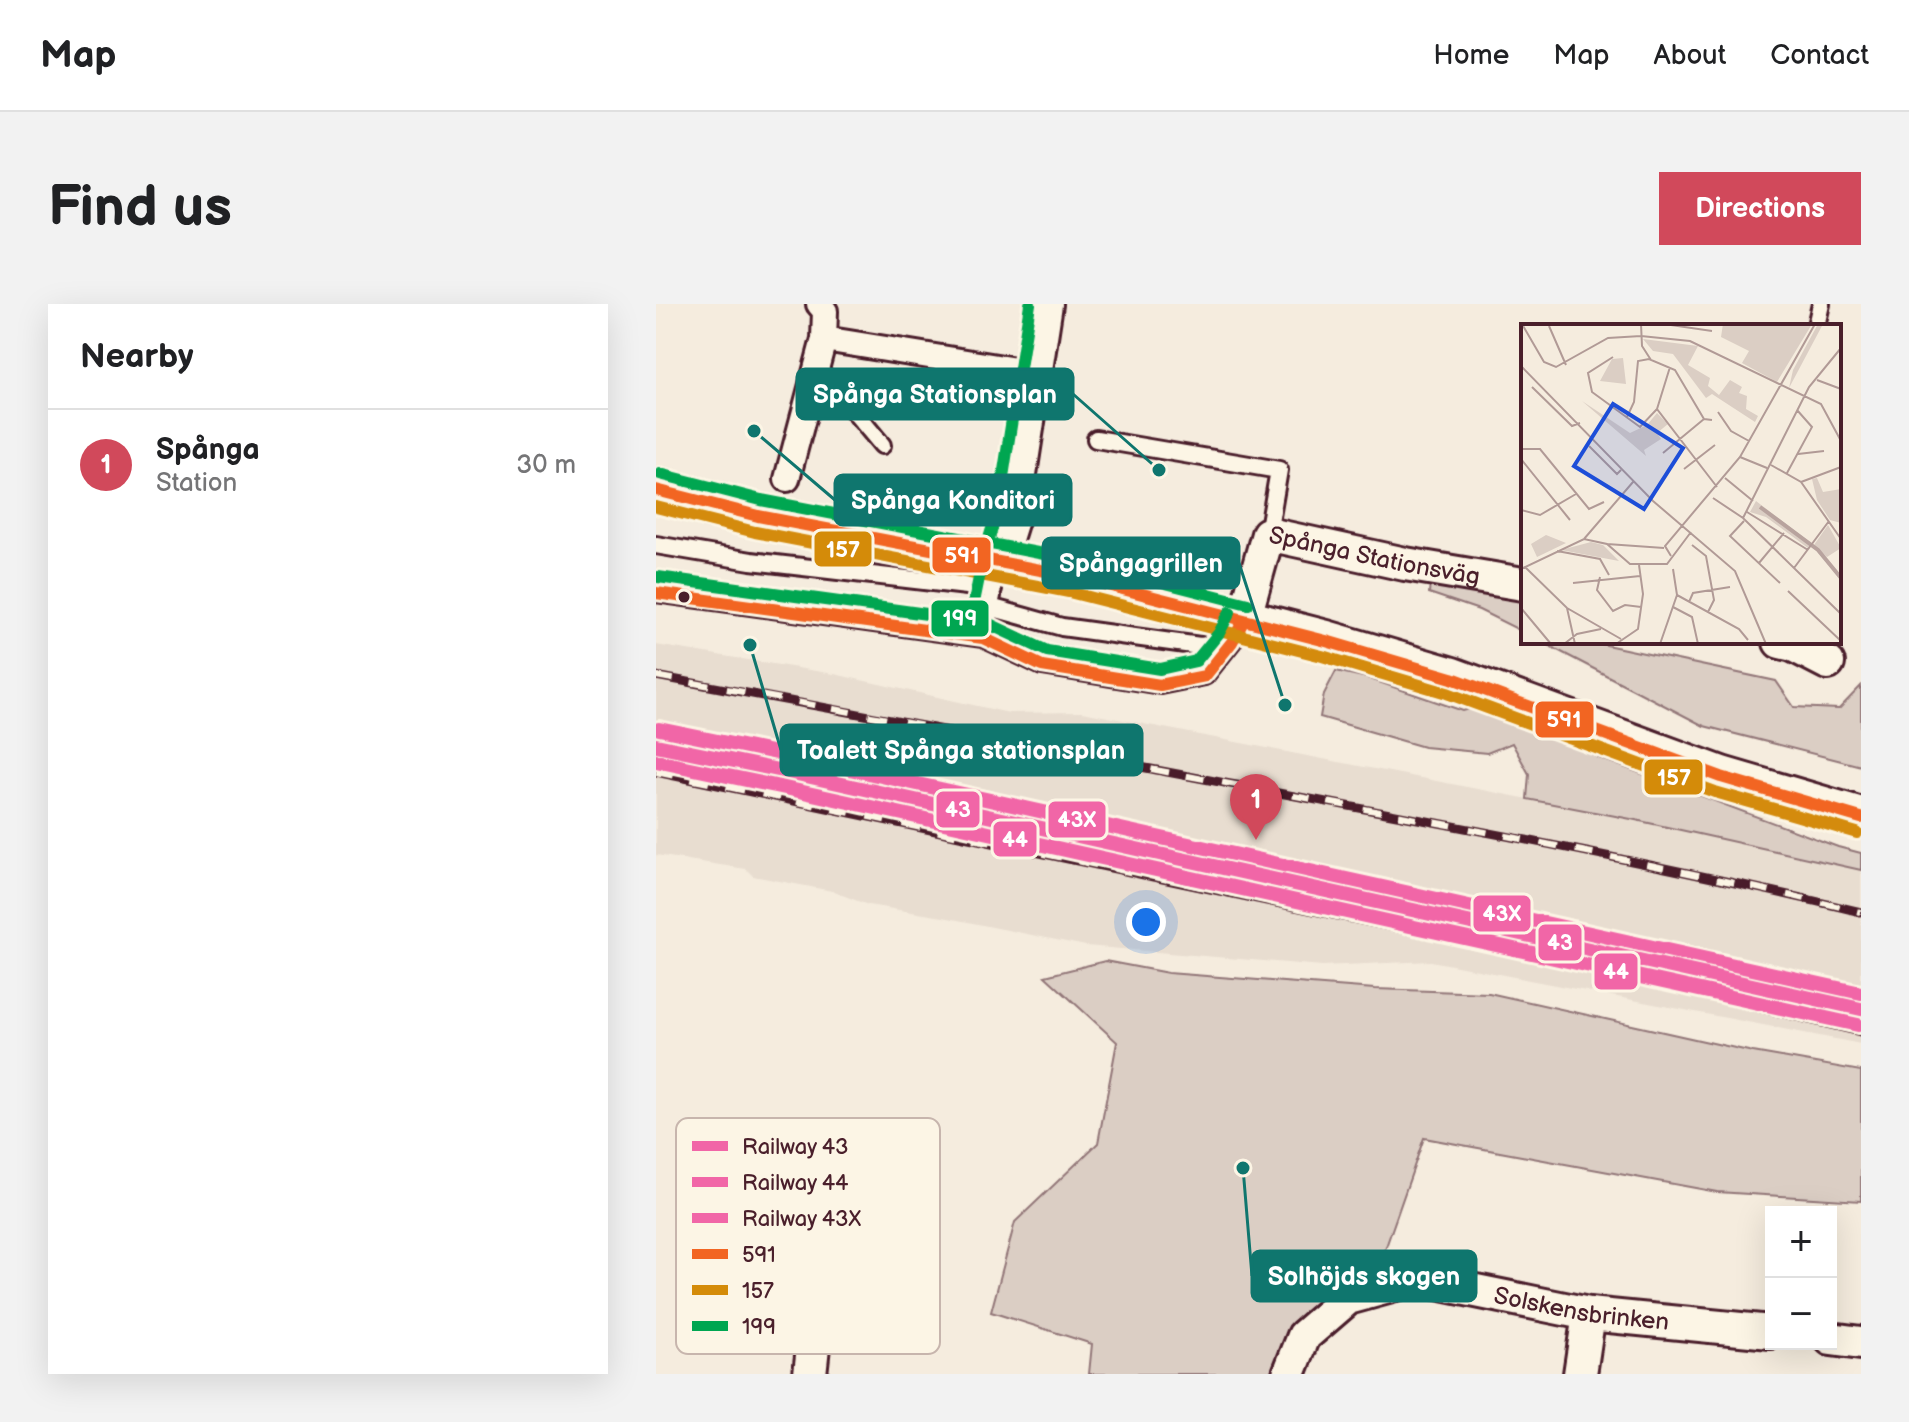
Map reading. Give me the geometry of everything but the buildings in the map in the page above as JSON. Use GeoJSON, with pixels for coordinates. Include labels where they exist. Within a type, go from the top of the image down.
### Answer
{"type":"FeatureCollection","features":[{"type":"Feature","properties":{"kind":"street"},"geometry":{"type":"LineString","coordinates":[[996,575],[1014,513],[1046,304]]}},
{"type":"Feature","properties":{"kind":"street"},"geometry":{"type":"LineString","coordinates":[[787,479],[824,339],[824,306]]}},
{"type":"Feature","properties":{"kind":"street"},"geometry":{"type":"LineString","coordinates":[[824,339],[1034,373]]}},
{"type":"Feature","properties":{"kind":"street"},"geometry":{"type":"LineString","coordinates":[[656,490],[996,575],[1072,576],[1238,631],[1326,641],[1452,678],[1721,777],[1861,818]]}},
{"type":"Feature","properties":{"kind":"street","name":"Spånga Stationsväg"},"geometry":{"type":"LineString","coordinates":[[1238,631],[1268,534],[1405,564],[1521,584]]}},
{"type":"Feature","properties":{"kind":"street"},"geometry":{"type":"LineString","coordinates":[[1789,644],[1828,663]]}},
{"type":"Feature","properties":{"kind":"street","name":"Solskensbrinken"},"geometry":{"type":"LineString","coordinates":[[1289,1374],[1304,1336],[1348,1298],[1417,1279],[1589,1314],[1765,1331]]}},
{"type":"Feature","properties":{"kind":"street"},"geometry":{"type":"LineString","coordinates":[[1580,1374],[1589,1314]]}},
{"type":"Feature","properties":{"kind":"street"},"geometry":{"type":"LineString","coordinates":[[1837,1340],[1861,1343]]}},
{"type":"Feature","properties":{"kind":"street"},"geometry":{"type":"LineString","coordinates":[[810,1374],[812,1354]]}},
{"type":"Feature","properties":{"kind":"lane"},"geometry":{"type":"LineString","coordinates":[[1816,324],[1821,304]]}},
{"type":"Feature","properties":{"kind":"lane"},"geometry":{"type":"LineString","coordinates":[[817,367],[882,445]]}},
{"type":"Feature","properties":{"kind":"lane"},"geometry":{"type":"LineString","coordinates":[[1096,439],[1279,470],[1268,534]]}},
{"type":"Feature","properties":{"kind":"lane"},"geometry":{"type":"LineString","coordinates":[[656,545],[751,561],[996,575],[983,638]]}},
{"type":"Feature","properties":{"kind":"lane"},"geometry":{"type":"LineString","coordinates":[[656,593],[983,638],[1042,666],[1160,685],[1205,676],[1238,631]]}},
{"type":"Feature","properties":{"kind":"lane"},"geometry":{"type":"LineString","coordinates":[[990,607],[1062,627],[1200,646],[1238,631]]}},
{"type":"Feature","properties":{"kind":"shaded area"},"geometry":{"type":"Polygon","coordinates":[[[1430,583],[1521,601],[1521,631],[1479,610],[1429,593],[1430,583]]]}},
{"type":"Feature","properties":{"kind":"shaded area"},"geometry":{"type":"Polygon","coordinates":[[[1546,644],[1601,644],[1776,681],[1794,707],[1839,709],[1861,686],[1861,766],[1704,726],[1546,644]]]}},
{"type":"Feature","properties":{"kind":"shaded area"},"geometry":{"type":"Polygon","coordinates":[[[656,645],[834,674],[1009,713],[1082,712],[1631,819],[1861,870],[1861,1044],[1431,961],[1322,966],[1086,946],[868,905],[832,891],[753,876],[746,869],[656,855],[656,645]]]}},
{"type":"Feature","properties":{"kind":"shaded area"},"geometry":{"type":"Polygon","coordinates":[[[1336,671],[1367,678],[1463,711],[1483,705],[1599,758],[1861,853],[1861,870],[1527,799],[1529,774],[1512,743],[1487,753],[1424,747],[1320,717],[1324,694],[1336,671]]]}},
{"type":"Feature","properties":{"kind":"shaded area"},"geometry":{"type":"Polygon","coordinates":[[[1105,961],[1168,973],[1375,989],[1489,993],[1753,1052],[1861,1071],[1861,1201],[1717,1192],[1424,1138],[1380,1264],[1320,1294],[1272,1374],[1089,1374],[1092,1344],[991,1312],[1015,1222],[1098,1143],[1117,1042],[1045,976],[1105,961]]]}},
{"type":"Feature","properties":{"kind":"railway"},"geometry":{"type":"LineString","coordinates":[[656,676],[1541,843],[1861,912]]}},
{"type":"Feature","properties":{"kind":"railway"},"geometry":{"type":"LineString","coordinates":[[656,772],[1598,971],[1861,1032]]}},
{"type":"Feature","properties":{"kind":"rail line","name":"43X"},"geometry":{"type":"LineString","coordinates":[[659,729],[1861,993]]}},
{"type":"Feature","properties":{"kind":"rail line","name":"43"},"geometry":{"type":"LineString","coordinates":[[656,745],[1861,1009]]}},
{"type":"Feature","properties":{"kind":"rail line","name":"44"},"geometry":{"type":"LineString","coordinates":[[656,761],[1858,1025]]}},
{"type":"Feature","properties":{"kind":"transit line","name":"199"},"geometry":{"type":"LineString","coordinates":[[969,627],[983,558],[998,509],[1030,304]]}},
{"type":"Feature","properties":{"kind":"transit line","name":"199"},"geometry":{"type":"LineString","coordinates":[[660,474],[761,500],[1075,560],[1248,604]]}},
{"type":"Feature","properties":{"kind":"transit line","name":"591"},"geometry":{"type":"LineString","coordinates":[[656,490],[758,516],[1072,576],[1326,641],[1452,678],[1721,777],[1861,818]]}},
{"type":"Feature","properties":{"kind":"transit line","name":"157"},"geometry":{"type":"LineString","coordinates":[[656,507],[755,532],[1069,592],[1322,656],[1447,693],[1715,792],[1857,833]]}},
{"type":"Feature","properties":{"kind":"transit line","name":"199"},"geometry":{"type":"LineString","coordinates":[[658,577],[985,622],[1047,651],[1160,669],[1196,661],[1219,633],[1230,612]]}},
{"type":"Feature","properties":{"kind":"transit line","name":"591"},"geometry":{"type":"LineString","coordinates":[[656,593],[983,638],[1042,666],[1160,685],[1205,676],[1232,642],[1244,620]]}},
{"type":"Feature","properties":{"kind":"place","name":"Spånga Konditori"},"geometry":{"type":"Point","coordinates":[754,431]}},
{"type":"Feature","properties":{"kind":"place","name":"Spånga Stationsplan"},"geometry":{"type":"Point","coordinates":[1159,470]}},
{"type":"Feature","properties":{"kind":"place","name":"Toalett Spånga stationsplan"},"geometry":{"type":"Point","coordinates":[750,645]}},
{"type":"Feature","properties":{"kind":"place","name":"Spångagrillen"},"geometry":{"type":"Point","coordinates":[1285,705]}},
{"type":"Feature","properties":{"kind":"place","name":"Spånga"},"geometry":{"type":"Point","coordinates":[1256,840]}},
{"type":"Feature","properties":{"kind":"place","name":"Solhöjds skogen"},"geometry":{"type":"Point","coordinates":[1243,1168]}}]}
